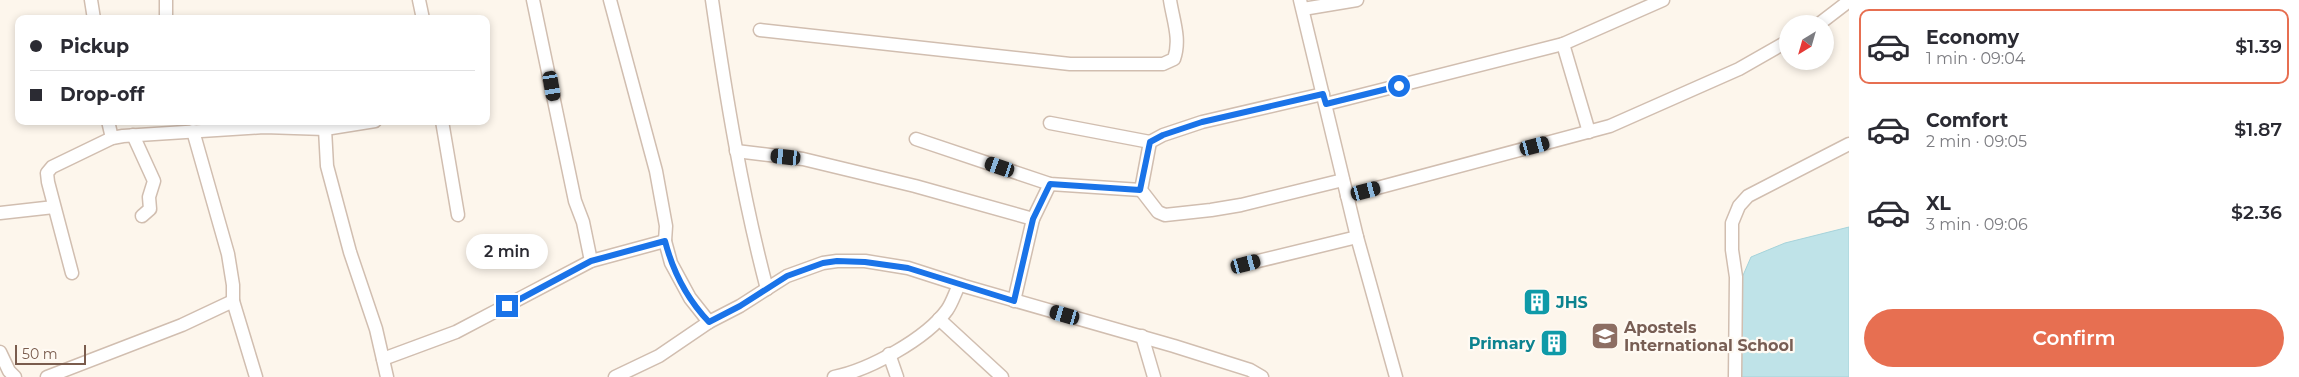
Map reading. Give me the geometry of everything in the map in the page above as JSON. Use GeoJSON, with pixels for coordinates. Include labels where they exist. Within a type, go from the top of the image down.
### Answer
{"type":"FeatureCollection","features":[{"type":"Feature","properties":{"kind":"street"},"geometry":{"type":"LineString","coordinates":[[91,0],[93,15]]}},
{"type":"Feature","properties":{"kind":"street"},"geometry":{"type":"LineString","coordinates":[[166,0],[166,15]]}},
{"type":"Feature","properties":{"kind":"street"},"geometry":{"type":"LineString","coordinates":[[419,0],[422,15]]}},
{"type":"Feature","properties":{"kind":"street"},"geometry":{"type":"LineString","coordinates":[[534,0],[575,201],[583,222],[591,261]]}},
{"type":"Feature","properties":{"kind":"street"},"geometry":{"type":"LineString","coordinates":[[610,0],[656,171],[666,226],[665,241],[671,264],[690,298],[709,322]]}},
{"type":"Feature","properties":{"kind":"street"},"geometry":{"type":"LineString","coordinates":[[712,0],[736,151],[757,253],[767,289]]}},
{"type":"Feature","properties":{"kind":"street"},"geometry":{"type":"LineString","coordinates":[[760,30],[1070,64],[1163,64],[1174,59],[1177,49],[1178,38],[1170,0]]}},
{"type":"Feature","properties":{"kind":"street"},"geometry":{"type":"LineString","coordinates":[[1357,0],[1302,4],[1357,236],[1396,377]]}},
{"type":"Feature","properties":{"kind":"street"},"geometry":{"type":"LineString","coordinates":[[1050,122],[1150,142],[1163,135],[1202,122],[1324,99],[1563,44],[1663,0]]}},
{"type":"Feature","properties":{"kind":"street"},"geometry":{"type":"LineString","coordinates":[[1831,15],[1849,1]]}},
{"type":"Feature","properties":{"kind":"street"},"geometry":{"type":"LineString","coordinates":[[1563,44],[1590,132]]}},
{"type":"Feature","properties":{"kind":"street"},"geometry":{"type":"LineString","coordinates":[[1347,196],[1610,126],[1739,69],[1779,46]]}},
{"type":"Feature","properties":{"kind":"street"},"geometry":{"type":"LineString","coordinates":[[109,125],[112,138]]}},
{"type":"Feature","properties":{"kind":"street"},"geometry":{"type":"LineString","coordinates":[[72,273],[48,182],[48,173],[52,167],[112,138],[133,135],[264,127],[325,129],[350,125]]}},
{"type":"Feature","properties":{"kind":"street"},"geometry":{"type":"LineString","coordinates":[[443,125],[458,215]]}},
{"type":"Feature","properties":{"kind":"street"},"geometry":{"type":"LineString","coordinates":[[325,129],[327,166],[350,252],[376,329],[387,377]]}},
{"type":"Feature","properties":{"kind":"street"},"geometry":{"type":"LineString","coordinates":[[193,131],[228,254],[233,285],[233,300],[256,377]]}},
{"type":"Feature","properties":{"kind":"street"},"geometry":{"type":"LineString","coordinates":[[133,135],[154,181],[149,197],[150,208],[142,216]]}},
{"type":"Feature","properties":{"kind":"street"},"geometry":{"type":"LineString","coordinates":[[916,139],[1050,184],[1140,190],[1158,212],[1165,215],[1233,206],[1343,180]]}},
{"type":"Feature","properties":{"kind":"street"},"geometry":{"type":"LineString","coordinates":[[1140,190],[1150,142]]}},
{"type":"Feature","properties":{"kind":"street"},"geometry":{"type":"LineString","coordinates":[[1735,377],[1736,277],[1732,250],[1732,223],[1739,206],[1748,196],[1849,144]]}},
{"type":"Feature","properties":{"kind":"street"},"geometry":{"type":"LineString","coordinates":[[736,151],[803,159],[915,186],[1033,219]]}},
{"type":"Feature","properties":{"kind":"street"},"geometry":{"type":"LineString","coordinates":[[1014,301],[1033,219],[1050,184]]}},
{"type":"Feature","properties":{"kind":"street"},"geometry":{"type":"LineString","coordinates":[[0,212],[54,207]]}},
{"type":"Feature","properties":{"kind":"street"},"geometry":{"type":"LineString","coordinates":[[1246,264],[1357,236]]}},
{"type":"Feature","properties":{"kind":"street"},"geometry":{"type":"LineString","coordinates":[[383,359],[456,332],[591,261],[665,241]]}},
{"type":"Feature","properties":{"kind":"street"},"geometry":{"type":"LineString","coordinates":[[616,377],[659,356],[709,322],[723,316],[787,276],[823,263],[837,261],[865,262],[908,268],[1014,301],[1142,336],[1250,370],[1262,377]]}},
{"type":"Feature","properties":{"kind":"street"},"geometry":{"type":"LineString","coordinates":[[834,377],[850,374],[889,354],[918,336],[939,319],[948,308],[959,285]]}},
{"type":"Feature","properties":{"kind":"street"},"geometry":{"type":"LineString","coordinates":[[47,377],[182,325],[233,300]]}},
{"type":"Feature","properties":{"kind":"street"},"geometry":{"type":"LineString","coordinates":[[939,319],[1002,377]]}},
{"type":"Feature","properties":{"kind":"street"},"geometry":{"type":"LineString","coordinates":[[1142,336],[1154,377]]}},
{"type":"Feature","properties":{"kind":"street"},"geometry":{"type":"LineString","coordinates":[[0,352],[9,370],[16,377]]}},
{"type":"Feature","properties":{"kind":"street"},"geometry":{"type":"LineString","coordinates":[[889,354],[897,377]]}},
{"type":"Feature","properties":{"kind":"water"},"geometry":{"type":"Polygon","coordinates":[[[1849,227],[1849,377],[1736,377],[1741,280],[1751,257],[1785,243],[1849,227]]]}},
{"type":"Feature","properties":{"kind":"place","name":"JHS"},"geometry":{"type":"Point","coordinates":[1537,302]}},
{"type":"Feature","properties":{"kind":"place","name":"Apostels International School"},"geometry":{"type":"Point","coordinates":[1605,336]}},
{"type":"Feature","properties":{"kind":"place","name":"Primary"},"geometry":{"type":"Point","coordinates":[1554,343]}},
{"type":"Feature","properties":{"kind":"route"},"geometry":{"type":"LineString","coordinates":[[507,306],[591,261],[618,252],[665,241],[671,264],[679,280],[690,298],[709,322],[740,306],[787,276],[823,263],[837,261],[887,264],[908,268],[1014,301],[1026,242],[1033,219],[1050,184],[1140,190],[1150,142],[1163,135],[1202,122],[1323,94],[1326,104],[1399,86]]}}]}
